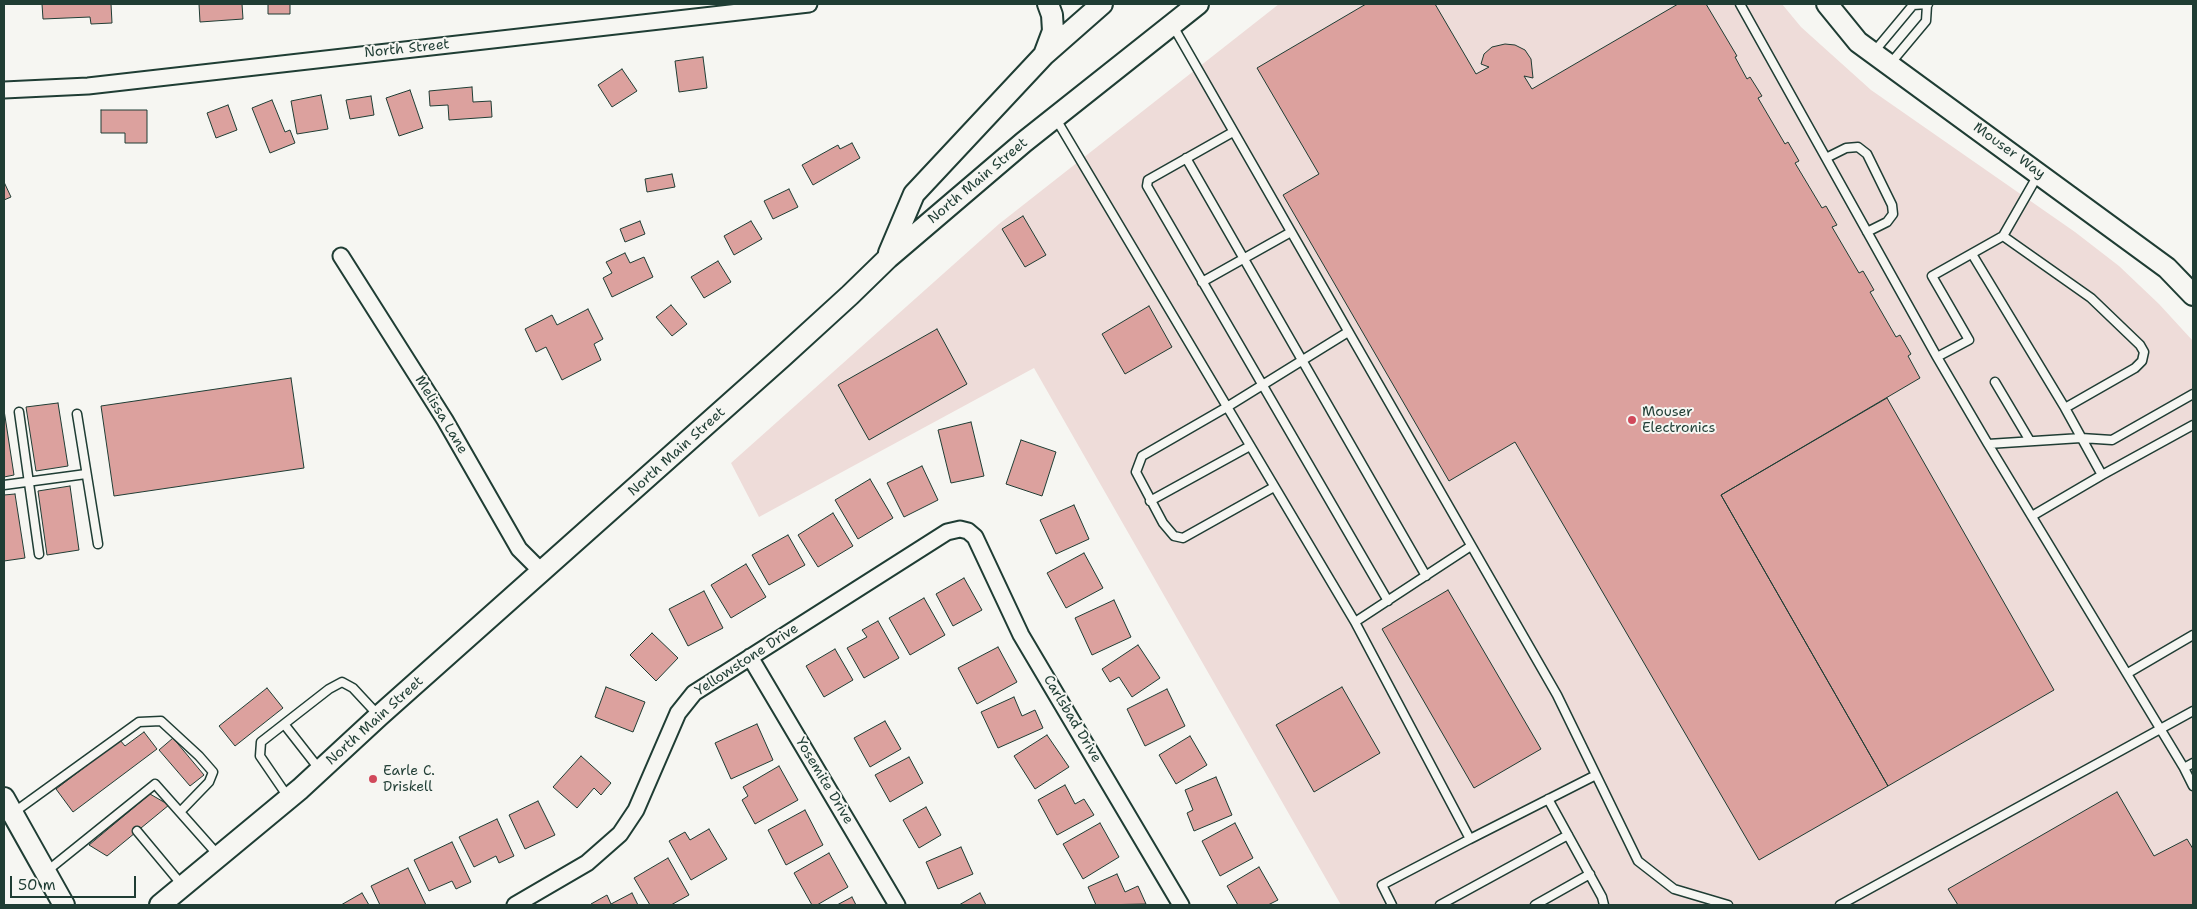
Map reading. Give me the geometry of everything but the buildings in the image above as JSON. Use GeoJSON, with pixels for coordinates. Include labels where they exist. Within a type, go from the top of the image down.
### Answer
{"type":"FeatureCollection","features":[{"type":"Feature","properties":{"kind":"main road"},"geometry":{"type":"LineString","coordinates":[[1044,55],[1053,31],[1052,15],[1048,4]]}},
{"type":"Feature","properties":{"kind":"main road"},"geometry":{"type":"LineString","coordinates":[[888,258],[914,194],[1044,55],[1102,4]]}},
{"type":"Feature","properties":{"kind":"main road","name":"North Main Street"},"geometry":{"type":"LineString","coordinates":[[160,905],[321,771],[379,716],[816,327],[888,258],[1055,117],[1198,4]]}},
{"type":"Feature","properties":{"kind":"main road","name":"Mouser Way"},"geometry":{"type":"LineString","coordinates":[[1828,4],[1858,42],[2167,268],[2193,295]]}},
{"type":"Feature","properties":{"kind":"main road"},"geometry":{"type":"LineString","coordinates":[[8,806],[64,905]]}},
{"type":"Feature","properties":{"kind":"street","name":"North Street"},"geometry":{"type":"LineString","coordinates":[[4,90],[88,86],[809,4]]}},
{"type":"Feature","properties":{"kind":"street","name":"Melissa Lane"},"geometry":{"type":"LineString","coordinates":[[341,256],[445,420],[519,549],[542,572]]}},
{"type":"Feature","properties":{"kind":"street","name":"Yellowstone Drive"},"geometry":{"type":"LineString","coordinates":[[515,905],[586,863],[620,834],[636,810],[678,713],[694,693],[946,532],[960,529],[968,531]]}},
{"type":"Feature","properties":{"kind":"street","name":"Carlsbad Drive"},"geometry":{"type":"LineString","coordinates":[[968,531],[975,537],[1021,635],[1181,905]]}},
{"type":"Feature","properties":{"kind":"street","name":"Yosemite Drive"},"geometry":{"type":"LineString","coordinates":[[750,657],[897,905]]}},
{"type":"Feature","properties":{"kind":"lane"},"geometry":{"type":"LineString","coordinates":[[1740,4],[1937,357],[2161,728],[2193,786]]}},
{"type":"Feature","properties":{"kind":"lane"},"geometry":{"type":"LineString","coordinates":[[1928,4],[1926,21],[1881,59],[1913,5],[1928,4]]}},
{"type":"Feature","properties":{"kind":"lane"},"geometry":{"type":"LineString","coordinates":[[1172,24],[1557,696],[1638,861],[1674,889],[1728,905]]}},
{"type":"Feature","properties":{"kind":"lane"},"geometry":{"type":"LineString","coordinates":[[1055,117],[1355,622],[1470,839]]}},
{"type":"Feature","properties":{"kind":"lane"},"geometry":{"type":"LineString","coordinates":[[1234,132],[1148,180],[1147,186],[1388,601]]}},
{"type":"Feature","properties":{"kind":"lane"},"geometry":{"type":"LineString","coordinates":[[1826,158],[1846,148],[1858,147],[1867,154],[1892,205],[1893,214],[1887,222],[1867,232]]}},
{"type":"Feature","properties":{"kind":"lane"},"geometry":{"type":"LineString","coordinates":[[1186,158],[1426,576]]}},
{"type":"Feature","properties":{"kind":"lane"},"geometry":{"type":"LineString","coordinates":[[1937,357],[1969,340],[1932,276],[2003,236],[2039,173]]}},
{"type":"Feature","properties":{"kind":"lane"},"geometry":{"type":"LineString","coordinates":[[1202,282],[1291,232]]}},
{"type":"Feature","properties":{"kind":"lane"},"geometry":{"type":"LineString","coordinates":[[2003,236],[2091,298],[2140,345],[2144,352],[2142,361],[2135,368],[2065,408]]}},
{"type":"Feature","properties":{"kind":"lane"},"geometry":{"type":"LineString","coordinates":[[1972,254],[2065,408],[2102,475]]}},
{"type":"Feature","properties":{"kind":"lane"},"geometry":{"type":"LineString","coordinates":[[1274,487],[1183,538],[1174,536],[1163,523],[1150,502],[1136,472],[1142,456],[1227,407],[1348,332]]}},
{"type":"Feature","properties":{"kind":"lane"},"geometry":{"type":"LineString","coordinates":[[1995,382],[2030,441]]}},
{"type":"Feature","properties":{"kind":"lane"},"geometry":{"type":"LineString","coordinates":[[1988,444],[2081,438],[2112,440],[2193,394]]}},
{"type":"Feature","properties":{"kind":"lane"},"geometry":{"type":"LineString","coordinates":[[19,412],[39,554]]}},
{"type":"Feature","properties":{"kind":"lane"},"geometry":{"type":"LineString","coordinates":[[78,414],[98,544]]}},
{"type":"Feature","properties":{"kind":"lane"},"geometry":{"type":"LineString","coordinates":[[2032,516],[2193,425]]}},
{"type":"Feature","properties":{"kind":"lane"},"geometry":{"type":"LineString","coordinates":[[1150,502],[1250,446]]}},
{"type":"Feature","properties":{"kind":"lane"},"geometry":{"type":"LineString","coordinates":[[4,485],[86,474]]}},
{"type":"Feature","properties":{"kind":"lane"},"geometry":{"type":"LineString","coordinates":[[1355,622],[1471,546]]}},
{"type":"Feature","properties":{"kind":"lane"},"geometry":{"type":"LineString","coordinates":[[2128,673],[2193,635]]}},
{"type":"Feature","properties":{"kind":"lane"},"geometry":{"type":"LineString","coordinates":[[289,799],[260,756],[261,742],[329,689],[342,682],[353,688],[379,716]]}},
{"type":"Feature","properties":{"kind":"lane"},"geometry":{"type":"LineString","coordinates":[[1840,905],[2193,711]]}},
{"type":"Feature","properties":{"kind":"lane"},"geometry":{"type":"LineString","coordinates":[[8,806],[139,722],[161,721],[199,756],[212,772],[209,782],[180,812]]}},
{"type":"Feature","properties":{"kind":"lane"},"geometry":{"type":"LineString","coordinates":[[284,724],[321,771]]}},
{"type":"Feature","properties":{"kind":"lane"},"geometry":{"type":"LineString","coordinates":[[2184,768],[2193,763]]}},
{"type":"Feature","properties":{"kind":"lane"},"geometry":{"type":"LineString","coordinates":[[1392,905],[1382,885],[1596,775]]}},
{"type":"Feature","properties":{"kind":"lane"},"geometry":{"type":"LineString","coordinates":[[46,872],[121,814],[155,784],[219,856]]}},
{"type":"Feature","properties":{"kind":"lane"},"geometry":{"type":"LineString","coordinates":[[1548,799],[1590,874],[1604,905]]}},
{"type":"Feature","properties":{"kind":"lane"},"geometry":{"type":"LineString","coordinates":[[137,831],[183,886]]}},
{"type":"Feature","properties":{"kind":"lane"},"geometry":{"type":"LineString","coordinates":[[1440,905],[1568,835]]}},
{"type":"Feature","properties":{"kind":"lane"},"geometry":{"type":"LineString","coordinates":[[1535,905],[1590,874]]}},
{"type":"Feature","properties":{"kind":"shaded area"},"geometry":{"type":"Polygon","coordinates":[[[1279,4],[1782,4],[1801,27],[1871,90],[2075,232],[2119,266],[2159,304],[2193,341],[2193,905],[1341,905],[1034,368],[759,517],[731,463],[999,224],[1279,4]]]}},
{"type":"Feature","properties":{"kind":"place","name":"Mouser Electronics"},"geometry":{"type":"Point","coordinates":[1632,420]}},
{"type":"Feature","properties":{"kind":"place","name":"Earle C. Driskell"},"geometry":{"type":"Point","coordinates":[373,779]}}]}
